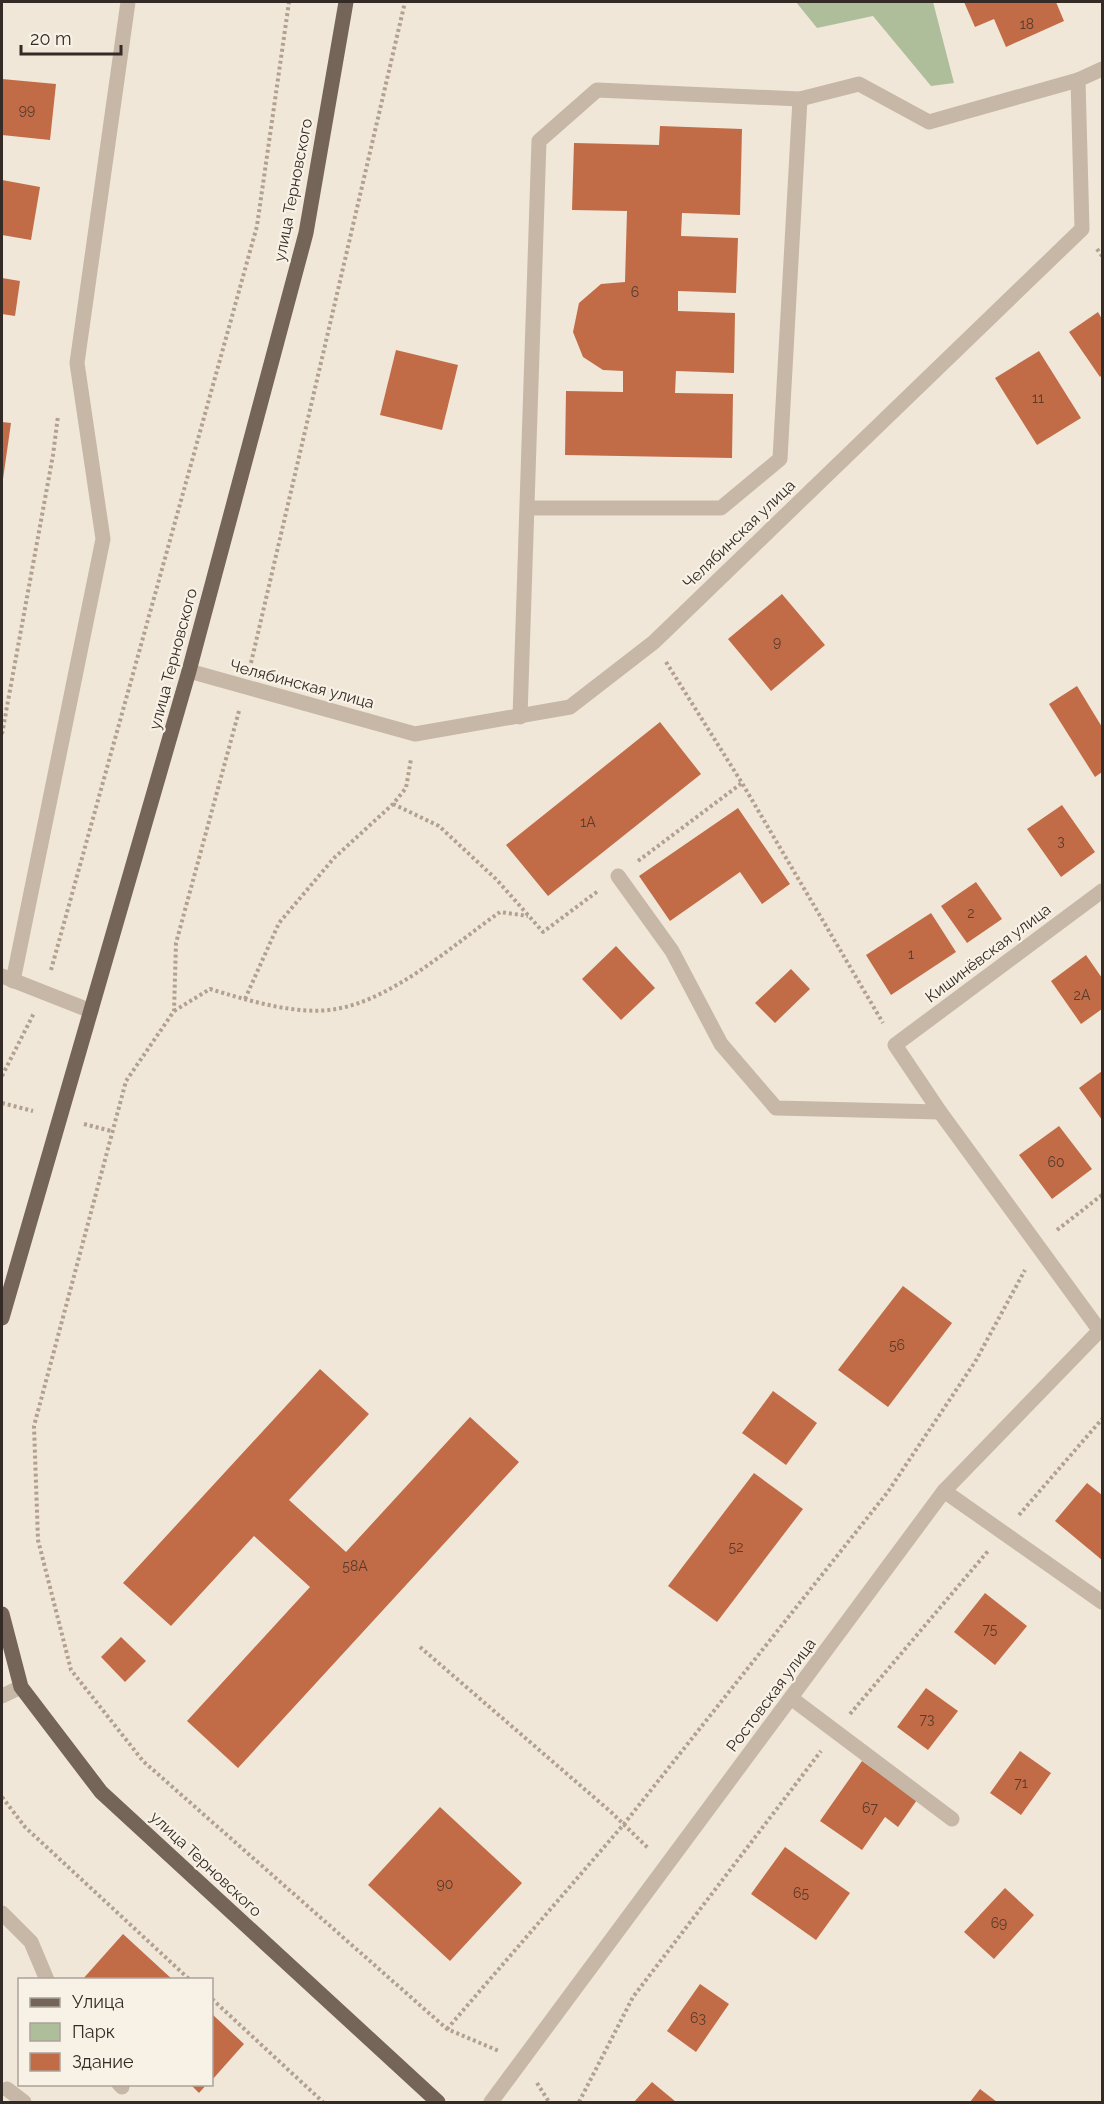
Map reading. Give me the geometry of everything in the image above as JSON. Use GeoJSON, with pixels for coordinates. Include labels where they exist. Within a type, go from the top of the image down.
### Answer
{"type":"FeatureCollection","features":[{"type":"Feature","properties":{"kind":"main road","name":"улица Терновского"},"geometry":{"type":"LineString","coordinates":[[2,1318],[189,671],[306,233],[346,2]]}},
{"type":"Feature","properties":{"kind":"main road","name":"улица Терновского"},"geometry":{"type":"LineString","coordinates":[[2,1614],[21,1687],[101,1792],[438,2103]]}},
{"type":"Feature","properties":{"kind":"street"},"geometry":{"type":"LineString","coordinates":[[91,1011],[7,979],[103,539],[77,363],[128,2]]}},
{"type":"Feature","properties":{"kind":"street"},"geometry":{"type":"LineString","coordinates":[[520,717],[539,141],[597,90],[800,99],[859,84],[929,122],[1078,80],[1102,69]]}},
{"type":"Feature","properties":{"kind":"street","name":"Челябинская улица"},"geometry":{"type":"LineString","coordinates":[[189,671],[415,734],[570,707],[654,642],[1083,229],[1078,80]]}},
{"type":"Feature","properties":{"kind":"street"},"geometry":{"type":"LineString","coordinates":[[528,508],[721,508],[780,459],[800,99]]}},
{"type":"Feature","properties":{"kind":"street"},"geometry":{"type":"LineString","coordinates":[[618,876],[672,951],[721,1044],[776,1108],[940,1112]]}},
{"type":"Feature","properties":{"kind":"street","name":"Кишинёвская улица"},"geometry":{"type":"LineString","coordinates":[[896,1045],[1102,891]]}},
{"type":"Feature","properties":{"kind":"street"},"geometry":{"type":"LineString","coordinates":[[896,1045],[940,1112],[1101,1329]]}},
{"type":"Feature","properties":{"kind":"street","name":"Ростовская улица"},"geometry":{"type":"LineString","coordinates":[[491,2103],[944,1491],[1101,1329]]}},
{"type":"Feature","properties":{"kind":"street"},"geometry":{"type":"LineString","coordinates":[[944,1491],[1102,1602]]}},
{"type":"Feature","properties":{"kind":"street"},"geometry":{"type":"LineString","coordinates":[[2,1696],[21,1687]]}},
{"type":"Feature","properties":{"kind":"street"},"geometry":{"type":"LineString","coordinates":[[791,1698],[952,1819]]}},
{"type":"Feature","properties":{"kind":"street"},"geometry":{"type":"LineString","coordinates":[[2,1912],[31,1942],[46,1978]]}},
{"type":"Feature","properties":{"kind":"street"},"geometry":{"type":"LineString","coordinates":[[7,2089],[24,2103]]}},
{"type":"Feature","properties":{"kind":"path"},"geometry":{"type":"LineString","coordinates":[[2,1076],[45,992],[257,226],[289,2]]}},
{"type":"Feature","properties":{"kind":"path"},"geometry":{"type":"LineString","coordinates":[[174,1011],[176,943],[246,688],[405,2]]}},
{"type":"Feature","properties":{"kind":"path"},"geometry":{"type":"LineString","coordinates":[[654,642],[742,783],[896,1045]]}},
{"type":"Feature","properties":{"kind":"path"},"geometry":{"type":"LineString","coordinates":[[245,999],[279,923],[334,858],[393,804],[406,788],[415,734]]}},
{"type":"Feature","properties":{"kind":"path"},"geometry":{"type":"LineString","coordinates":[[393,804],[439,826],[496,880],[543,932],[742,783]]}},
{"type":"Feature","properties":{"kind":"path"},"geometry":{"type":"LineString","coordinates":[[524,2061],[447,2029],[143,1761],[71,1670],[38,1540],[34,1426],[126,1081],[174,1011],[210,989],[288,1008],[335,1009],[387,992],[500,912],[529,916]]}},
{"type":"Feature","properties":{"kind":"path"},"geometry":{"type":"LineString","coordinates":[[2,1103],[33,1111]]}},
{"type":"Feature","properties":{"kind":"path"},"geometry":{"type":"LineString","coordinates":[[75,1121],[111,1131]]}},
{"type":"Feature","properties":{"kind":"path"},"geometry":{"type":"LineString","coordinates":[[447,2029],[624,1824],[887,1493],[975,1362],[1038,1245],[1102,1195]]}},
{"type":"Feature","properties":{"kind":"path"},"geometry":{"type":"LineString","coordinates":[[420,1647],[624,1824],[666,1865]]}},
{"type":"Feature","properties":{"kind":"path"},"geometry":{"type":"LineString","coordinates":[[2,1797],[25,1827],[188,1978]]}},
{"type":"Feature","properties":{"kind":"path"},"geometry":{"type":"LineString","coordinates":[[213,2000],[324,2103]]}},
{"type":"Feature","properties":{"kind":"green space"},"geometry":{"type":"Polygon","coordinates":[[[796,2],[933,2],[954,83],[931,86],[873,16],[817,28],[796,2]]]}},
{"type":"Feature","properties":{"kind":"building"},"geometry":{"type":"Polygon","coordinates":[[[964,2],[1056,2],[1064,21],[1006,47],[994,19],[975,27],[964,2]]]}},
{"type":"Feature","properties":{"kind":"building"},"geometry":{"type":"Polygon","coordinates":[[[2,79],[56,84],[50,140],[2,135],[2,79]]]}},
{"type":"Feature","properties":{"kind":"building"},"geometry":{"type":"Polygon","coordinates":[[[660,126],[742,129],[740,215],[682,213],[681,236],[738,238],[736,293],[678,291],[678,311],[735,313],[734,373],[676,371],[675,393],[733,394],[732,458],[565,455],[566,391],[623,392],[623,371],[603,370],[583,357],[573,332],[579,303],[601,284],[625,282],[627,211],[572,210],[574,143],[659,145],[660,126]]]}},
{"type":"Feature","properties":{"kind":"building"},"geometry":{"type":"Polygon","coordinates":[[[2,180],[40,187],[31,240],[2,235],[2,180]]]}},
{"type":"Feature","properties":{"kind":"building"},"geometry":{"type":"Polygon","coordinates":[[[2,278],[20,281],[15,316],[2,314],[2,278]]]}},
{"type":"Feature","properties":{"kind":"building"},"geometry":{"type":"Polygon","coordinates":[[[1098,312],[1102,319],[1102,375],[1100,377],[1069,332],[1098,312]]]}},
{"type":"Feature","properties":{"kind":"building"},"geometry":{"type":"Polygon","coordinates":[[[396,350],[458,365],[442,430],[380,415],[396,350]]]}},
{"type":"Feature","properties":{"kind":"building"},"geometry":{"type":"Polygon","coordinates":[[[1039,351],[1081,418],[1037,445],[995,378],[1039,351]]]}},
{"type":"Feature","properties":{"kind":"building"},"geometry":{"type":"Polygon","coordinates":[[[2,422],[11,423],[3,479],[2,479],[2,422]]]}},
{"type":"Feature","properties":{"kind":"building"},"geometry":{"type":"Polygon","coordinates":[[[782,594],[825,645],[771,691],[728,639],[782,594]]]}},
{"type":"Feature","properties":{"kind":"building"},"geometry":{"type":"Polygon","coordinates":[[[1077,686],[1102,727],[1102,772],[1095,777],[1049,704],[1077,686]]]}},
{"type":"Feature","properties":{"kind":"building"},"geometry":{"type":"Polygon","coordinates":[[[660,722],[701,774],[548,896],[506,845],[660,722]]]}},
{"type":"Feature","properties":{"kind":"building"},"geometry":{"type":"Polygon","coordinates":[[[1062,805],[1095,852],[1061,877],[1027,829],[1062,805]]]}},
{"type":"Feature","properties":{"kind":"building"},"geometry":{"type":"Polygon","coordinates":[[[738,808],[790,884],[762,904],[740,872],[670,921],[639,876],[738,808]]]}},
{"type":"Feature","properties":{"kind":"building"},"geometry":{"type":"Polygon","coordinates":[[[976,882],[1002,919],[967,943],[941,906],[976,882]]]}},
{"type":"Feature","properties":{"kind":"building"},"geometry":{"type":"Polygon","coordinates":[[[931,913],[956,952],[891,995],[866,955],[931,913]]]}},
{"type":"Feature","properties":{"kind":"building"},"geometry":{"type":"Polygon","coordinates":[[[616,946],[655,988],[621,1020],[582,979],[616,946]]]}},
{"type":"Feature","properties":{"kind":"building"},"geometry":{"type":"Polygon","coordinates":[[[1086,955],[1102,978],[1102,1009],[1081,1024],[1051,981],[1086,955]]]}},
{"type":"Feature","properties":{"kind":"building"},"geometry":{"type":"Polygon","coordinates":[[[791,969],[810,989],[775,1023],[755,1003],[791,969]]]}},
{"type":"Feature","properties":{"kind":"building"},"geometry":{"type":"Polygon","coordinates":[[[1102,1071],[1102,1120],[1079,1088],[1102,1071]]]}},
{"type":"Feature","properties":{"kind":"building"},"geometry":{"type":"Polygon","coordinates":[[[1059,1126],[1092,1169],[1052,1199],[1019,1155],[1059,1126]]]}},
{"type":"Feature","properties":{"kind":"building"},"geometry":{"type":"Polygon","coordinates":[[[903,1286],[952,1323],[888,1407],[838,1370],[903,1286]]]}},
{"type":"Feature","properties":{"kind":"building"},"geometry":{"type":"Polygon","coordinates":[[[320,1369],[369,1414],[289,1500],[346,1552],[470,1417],[519,1462],[238,1768],[187,1721],[310,1587],[254,1536],[171,1626],[123,1583],[320,1369]]]}},
{"type":"Feature","properties":{"kind":"building"},"geometry":{"type":"Polygon","coordinates":[[[773,1391],[817,1423],[786,1465],[742,1433],[773,1391]]]}},
{"type":"Feature","properties":{"kind":"building"},"geometry":{"type":"Polygon","coordinates":[[[754,1473],[803,1509],[717,1622],[668,1586],[754,1473]]]}},
{"type":"Feature","properties":{"kind":"building"},"geometry":{"type":"Polygon","coordinates":[[[1087,1483],[1102,1495],[1102,1560],[1055,1521],[1087,1483]]]}},
{"type":"Feature","properties":{"kind":"building"},"geometry":{"type":"Polygon","coordinates":[[[985,1593],[1027,1626],[995,1665],[954,1632],[985,1593]]]}},
{"type":"Feature","properties":{"kind":"building"},"geometry":{"type":"Polygon","coordinates":[[[121,1637],[146,1661],[125,1682],[101,1657],[121,1637]]]}},
{"type":"Feature","properties":{"kind":"building"},"geometry":{"type":"Polygon","coordinates":[[[926,1688],[958,1711],[928,1750],[897,1727],[926,1688]]]}},
{"type":"Feature","properties":{"kind":"building"},"geometry":{"type":"Polygon","coordinates":[[[1020,1751],[1051,1773],[1021,1815],[990,1793],[1020,1751]]]}},
{"type":"Feature","properties":{"kind":"building"},"geometry":{"type":"Polygon","coordinates":[[[862,1761],[917,1800],[898,1827],[885,1817],[862,1850],[820,1821],[862,1761]]]}},
{"type":"Feature","properties":{"kind":"building"},"geometry":{"type":"Polygon","coordinates":[[[440,1807],[522,1883],[450,1961],[368,1885],[440,1807]]]}},
{"type":"Feature","properties":{"kind":"building"},"geometry":{"type":"Polygon","coordinates":[[[785,1847],[850,1893],[816,1940],[751,1894],[785,1847]]]}},
{"type":"Feature","properties":{"kind":"building"},"geometry":{"type":"Polygon","coordinates":[[[1005,1888],[1034,1915],[994,1959],[964,1932],[1005,1888]]]}},
{"type":"Feature","properties":{"kind":"building"},"geometry":{"type":"Polygon","coordinates":[[[123,1934],[171,1978],[84,1978],[123,1934]]]}},
{"type":"Feature","properties":{"kind":"building"},"geometry":{"type":"Polygon","coordinates":[[[700,1984],[729,2004],[696,2052],[667,2031],[700,1984]]]}},
{"type":"Feature","properties":{"kind":"building"},"geometry":{"type":"Polygon","coordinates":[[[213,2015],[244,2044],[213,2079],[213,2015]]]}},
{"type":"Feature","properties":{"kind":"building"},"geometry":{"type":"Polygon","coordinates":[[[652,2082],[676,2102],[634,2102],[652,2082]]]}},
{"type":"Feature","properties":{"kind":"building"},"geometry":{"type":"Polygon","coordinates":[[[192,2086],[205,2086],[199,2093],[192,2086]]]}},
{"type":"Feature","properties":{"kind":"building"},"geometry":{"type":"Polygon","coordinates":[[[980,2089],[997,2102],[970,2102],[980,2089]]]}}]}
